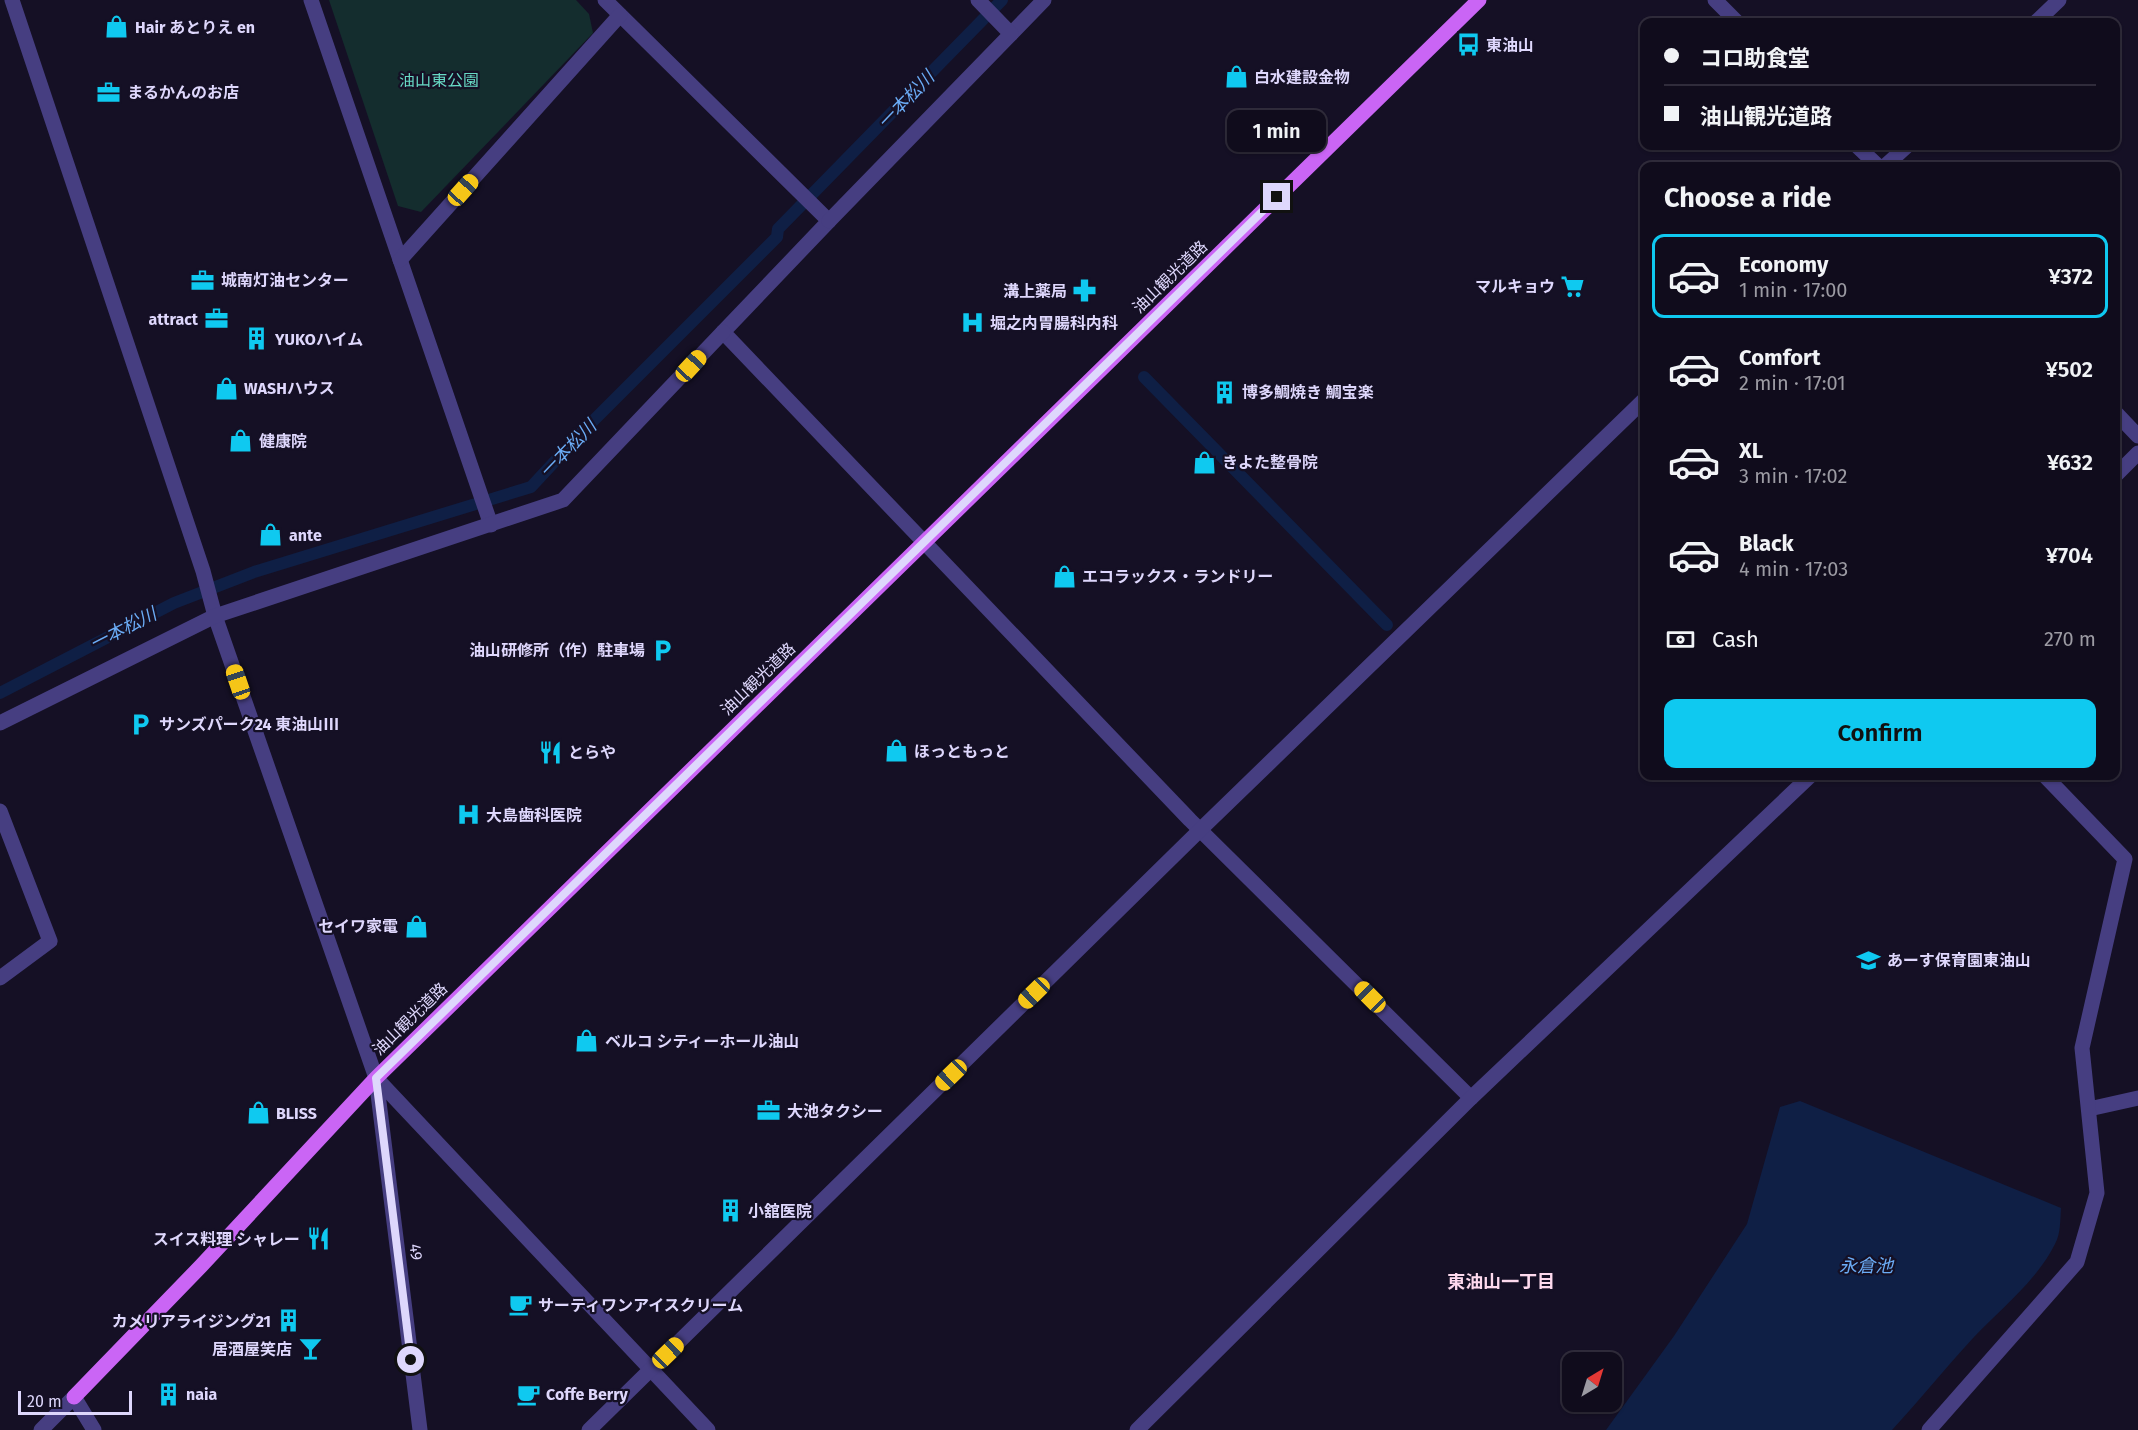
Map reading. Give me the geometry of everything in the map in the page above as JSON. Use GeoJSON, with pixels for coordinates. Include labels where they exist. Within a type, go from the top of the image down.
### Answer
{"type":"FeatureCollection","features":[{"type":"Feature","properties":{"kind":"main road","name":"油山観光道路"},"geometry":{"type":"LineString","coordinates":[[74,1397],[201,1266],[376,1078],[1479,0]]}},
{"type":"Feature","properties":{"kind":"street"},"geometry":{"type":"LineString","coordinates":[[12,0],[203,572],[215,616],[376,1078],[708,1430]]}},
{"type":"Feature","properties":{"kind":"street"},"geometry":{"type":"LineString","coordinates":[[311,0],[489,519]]}},
{"type":"Feature","properties":{"kind":"street"},"geometry":{"type":"LineString","coordinates":[[605,0],[824,217]]}},
{"type":"Feature","properties":{"kind":"street"},"geometry":{"type":"LineString","coordinates":[[0,723],[215,616],[489,519],[563,500],[723,332],[824,217],[1006,29],[1044,0]]}},
{"type":"Feature","properties":{"kind":"street"},"geometry":{"type":"LineString","coordinates":[[1715,0],[1733,18]]}},
{"type":"Feature","properties":{"kind":"street"},"geometry":{"type":"LineString","coordinates":[[2040,18],[2059,0]]}},
{"type":"Feature","properties":{"kind":"street"},"geometry":{"type":"LineString","coordinates":[[979,2],[1006,29]]}},
{"type":"Feature","properties":{"kind":"street"},"geometry":{"type":"LineString","coordinates":[[400,260],[620,15]]}},
{"type":"Feature","properties":{"kind":"street"},"geometry":{"type":"LineString","coordinates":[[1861,150],[1874,162]]}},
{"type":"Feature","properties":{"kind":"street"},"geometry":{"type":"LineString","coordinates":[[1889,162],[1903,150]]}},
{"type":"Feature","properties":{"kind":"street"},"geometry":{"type":"LineString","coordinates":[[723,332],[1200,830],[1471,1098]]}},
{"type":"Feature","properties":{"kind":"street"},"geometry":{"type":"LineString","coordinates":[[589,1430],[1200,830],[1640,404]]}},
{"type":"Feature","properties":{"kind":"street"},"geometry":{"type":"LineString","coordinates":[[2120,417],[2138,436]]}},
{"type":"Feature","properties":{"kind":"street"},"geometry":{"type":"LineString","coordinates":[[2120,471],[2138,453]]}},
{"type":"Feature","properties":{"kind":"street"},"geometry":{"type":"LineString","coordinates":[[1137,1430],[1471,1098],[1806,780]]}},
{"type":"Feature","properties":{"kind":"street"},"geometry":{"type":"LineString","coordinates":[[1929,1430],[2077,1262],[2097,1193],[2082,1048],[2125,859],[2049,780]]}},
{"type":"Feature","properties":{"kind":"street"},"geometry":{"type":"LineString","coordinates":[[0,811],[50,941],[0,978]]}},
{"type":"Feature","properties":{"kind":"street","name":"49"},"geometry":{"type":"LineString","coordinates":[[376,1078],[420,1430]]}},
{"type":"Feature","properties":{"kind":"street"},"geometry":{"type":"LineString","coordinates":[[2089,1109],[2138,1098]]}},
{"type":"Feature","properties":{"kind":"street"},"geometry":{"type":"LineString","coordinates":[[42,1430],[74,1397],[94,1430]]}},
{"type":"Feature","properties":{"kind":"green space","name":"油山東公園"},"geometry":{"type":"Polygon","coordinates":[[[329,0],[576,0],[589,14],[593,33],[421,212],[398,206],[329,0]]]}},
{"type":"Feature","properties":{"kind":"water","name":"永倉池"},"geometry":{"type":"Polygon","coordinates":[[[1800,1101],[2061,1208],[2060,1226],[2055,1244],[2029,1282],[1974,1337],[1892,1430],[1606,1430],[1619,1412],[1622,1412],[1622,1408],[1674,1336],[1747,1224],[1780,1107],[1800,1101]]]}},
{"type":"Feature","properties":{"kind":"waterway","name":"一本松川"},"geometry":{"type":"LineString","coordinates":[[0,693],[174,603],[254,572],[531,487],[584,430],[777,237],[778,229],[1002,0]]}},
{"type":"Feature","properties":{"kind":"waterway"},"geometry":{"type":"LineString","coordinates":[[1144,377],[1387,625]]}},
{"type":"Feature","properties":{"kind":"place","name":"Hair あとりえ en"},"geometry":{"type":"Point","coordinates":[117,27]}},
{"type":"Feature","properties":{"kind":"place","name":"東油山"},"geometry":{"type":"Point","coordinates":[1468,45]}},
{"type":"Feature","properties":{"kind":"place","name":"白水建設金物"},"geometry":{"type":"Point","coordinates":[1236,77]}},
{"type":"Feature","properties":{"kind":"place","name":"まるかんのお店"},"geometry":{"type":"Point","coordinates":[109,92]}},
{"type":"Feature","properties":{"kind":"place","name":"城南灯油センター"},"geometry":{"type":"Point","coordinates":[203,280]}},
{"type":"Feature","properties":{"kind":"place","name":"マルキョウ"},"geometry":{"type":"Point","coordinates":[1573,286]}},
{"type":"Feature","properties":{"kind":"place","name":"溝上薬局"},"geometry":{"type":"Point","coordinates":[1085,291]}},
{"type":"Feature","properties":{"kind":"place","name":"attract"},"geometry":{"type":"Point","coordinates":[216,319]}},
{"type":"Feature","properties":{"kind":"place","name":"堀之内胃腸科内科"},"geometry":{"type":"Point","coordinates":[972,323]}},
{"type":"Feature","properties":{"kind":"place","name":"YUKOハイム"},"geometry":{"type":"Point","coordinates":[257,339]}},
{"type":"Feature","properties":{"kind":"place","name":"WASHハウス"},"geometry":{"type":"Point","coordinates":[226,388]}},
{"type":"Feature","properties":{"kind":"place","name":"博多鯛焼き 鯛宝楽"},"geometry":{"type":"Point","coordinates":[1224,392]}},
{"type":"Feature","properties":{"kind":"place","name":"健康院"},"geometry":{"type":"Point","coordinates":[241,441]}},
{"type":"Feature","properties":{"kind":"place","name":"きよた整骨院"},"geometry":{"type":"Point","coordinates":[1204,462]}},
{"type":"Feature","properties":{"kind":"place","name":"ante"},"geometry":{"type":"Point","coordinates":[271,535]}},
{"type":"Feature","properties":{"kind":"place","name":"エコラックス・ランドリー"},"geometry":{"type":"Point","coordinates":[1064,576]}},
{"type":"Feature","properties":{"kind":"place","name":"油山研修所（作）駐車場"},"geometry":{"type":"Point","coordinates":[663,650]}},
{"type":"Feature","properties":{"kind":"place","name":"サンズパーク24 東油山Ⅲ"},"geometry":{"type":"Point","coordinates":[141,724]}},
{"type":"Feature","properties":{"kind":"place","name":"ほっともっと"},"geometry":{"type":"Point","coordinates":[896,751]}},
{"type":"Feature","properties":{"kind":"place","name":"とらや"},"geometry":{"type":"Point","coordinates":[550,752]}},
{"type":"Feature","properties":{"kind":"place","name":"大島歯科医院"},"geometry":{"type":"Point","coordinates":[468,815]}},
{"type":"Feature","properties":{"kind":"place","name":"セイワ家電"},"geometry":{"type":"Point","coordinates":[416,926]}},
{"type":"Feature","properties":{"kind":"place","name":"あーす保育園東油山"},"geometry":{"type":"Point","coordinates":[1869,960]}},
{"type":"Feature","properties":{"kind":"place","name":"ベルコ シティーホール油山"},"geometry":{"type":"Point","coordinates":[587,1041]}},
{"type":"Feature","properties":{"kind":"place","name":"大池タクシー"},"geometry":{"type":"Point","coordinates":[769,1111]}},
{"type":"Feature","properties":{"kind":"place","name":"BLISS"},"geometry":{"type":"Point","coordinates":[258,1113]}},
{"type":"Feature","properties":{"kind":"place","name":"小舘医院"},"geometry":{"type":"Point","coordinates":[730,1211]}},
{"type":"Feature","properties":{"kind":"place","name":"スイス料理 シャレー"},"geometry":{"type":"Point","coordinates":[318,1239]}},
{"type":"Feature","properties":{"kind":"place","name":"サーティワンアイスクリーム"},"geometry":{"type":"Point","coordinates":[520,1305]}},
{"type":"Feature","properties":{"kind":"place","name":"カメリアライジング21"},"geometry":{"type":"Point","coordinates":[289,1321]}},
{"type":"Feature","properties":{"kind":"place","name":"居酒屋笑店"},"geometry":{"type":"Point","coordinates":[310,1349]}},
{"type":"Feature","properties":{"kind":"place","name":"naia"},"geometry":{"type":"Point","coordinates":[168,1394]}},
{"type":"Feature","properties":{"kind":"place","name":"Coffe Berry"},"geometry":{"type":"Point","coordinates":[528,1394]}},
{"type":"Feature","properties":{"kind":"district","name":"東油山一丁目"},"geometry":{"type":"Point","coordinates":[1501,1282]}},
{"type":"Feature","properties":{"kind":"route"},"geometry":{"type":"LineString","coordinates":[[411,1360],[376,1078],[1277,197]]}}]}
